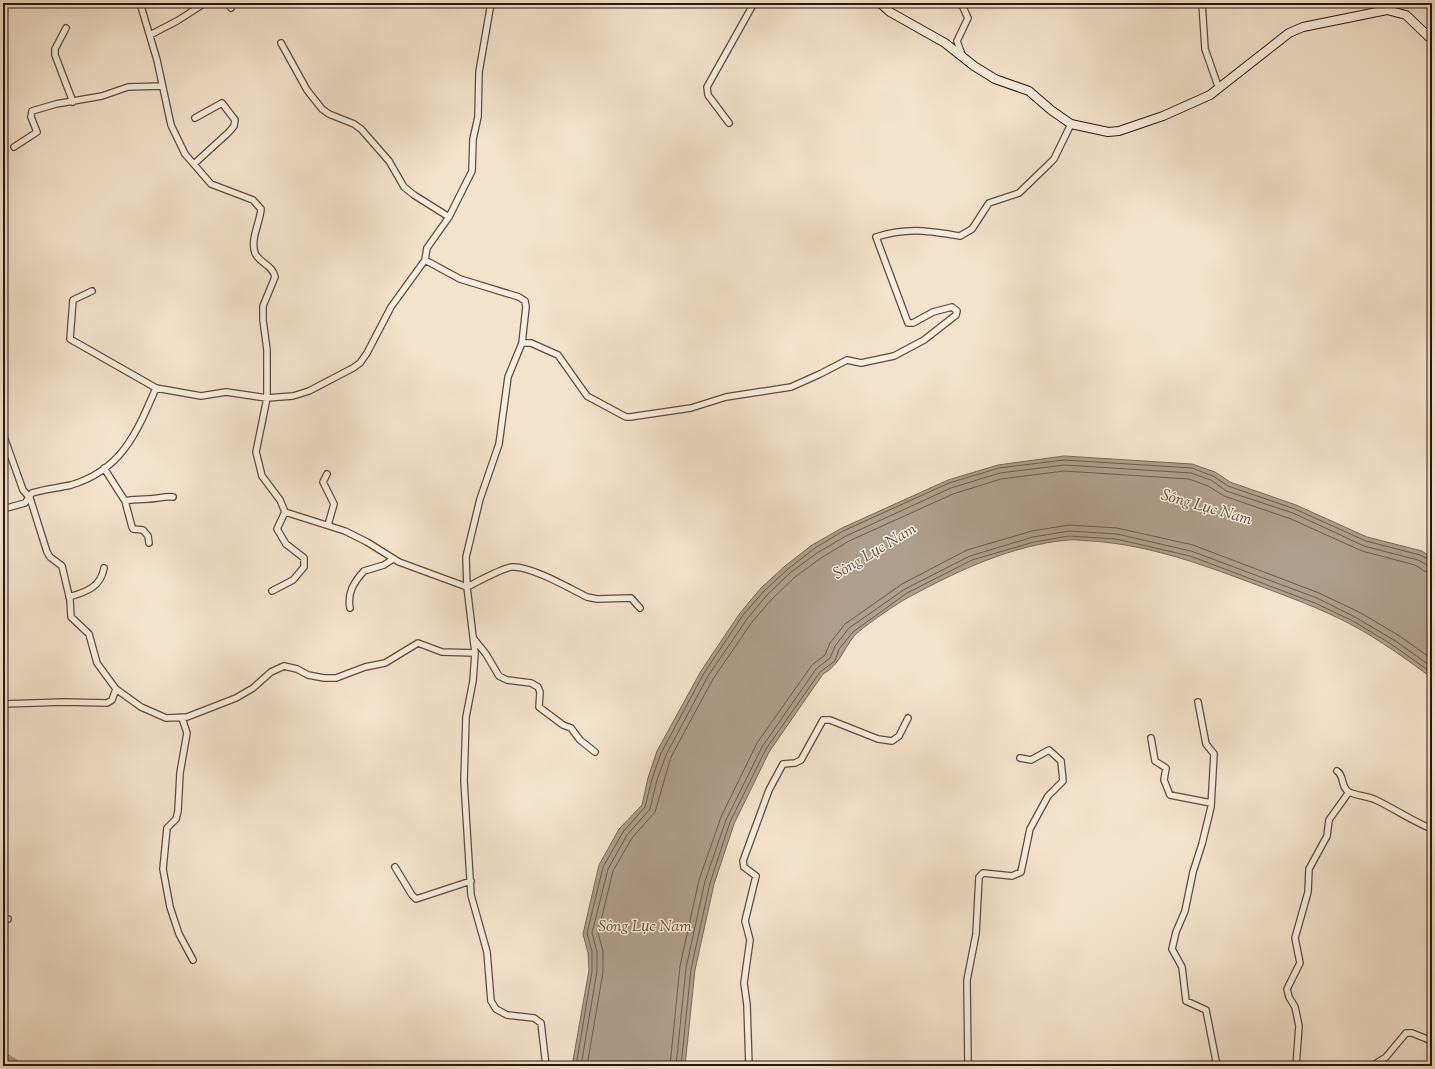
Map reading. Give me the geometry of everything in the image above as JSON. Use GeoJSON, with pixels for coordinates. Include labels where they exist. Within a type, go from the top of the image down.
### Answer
{"type":"FeatureCollection","features":[{"type":"Feature","properties":{"kind":"street"},"geometry":{"type":"LineString","coordinates":[[140,3],[150,35],[171,126],[184,154],[211,184],[252,200],[261,209],[255,240],[255,252],[259,258],[272,269],[275,277],[263,306],[263,320],[267,350],[267,398],[256,447],[256,460],[262,476],[280,500],[285,512]]}},
{"type":"Feature","properties":{"kind":"street"},"geometry":{"type":"LineString","coordinates":[[150,35],[177,21],[205,3]]}},
{"type":"Feature","properties":{"kind":"street"},"geometry":{"type":"LineString","coordinates":[[92,291],[73,300],[70,339],[156,388],[200,396],[226,392],[267,398],[303,394],[352,369],[360,363],[391,307],[425,260],[429,243],[449,217],[472,171],[473,139],[478,117],[479,72],[492,3]]}},
{"type":"Feature","properties":{"kind":"street"},"geometry":{"type":"LineString","coordinates":[[729,123],[708,95],[707,87],[754,3]]}},
{"type":"Feature","properties":{"kind":"street"},"geometry":{"type":"LineString","coordinates":[[880,3],[890,12],[945,43],[974,66],[995,79],[1029,91],[1051,110],[1071,124],[1108,132],[1163,116],[1210,95],[1289,33],[1303,26],[1387,10],[1406,16],[1432,40]]}},
{"type":"Feature","properties":{"kind":"street"},"geometry":{"type":"LineString","coordinates":[[961,3],[968,18],[957,41],[962,55]]}},
{"type":"Feature","properties":{"kind":"street"},"geometry":{"type":"LineString","coordinates":[[1202,3],[1205,49],[1218,89]]}},
{"type":"Feature","properties":{"kind":"street"},"geometry":{"type":"LineString","coordinates":[[66,28],[55,49],[55,54],[73,102]]}},
{"type":"Feature","properties":{"kind":"street"},"geometry":{"type":"LineString","coordinates":[[281,43],[307,90],[322,109],[329,114],[354,124],[361,129],[389,161],[404,187],[449,217]]}},
{"type":"Feature","properties":{"kind":"street"},"geometry":{"type":"LineString","coordinates":[[14,147],[37,132],[30,117],[32,111],[56,104],[102,96],[128,87],[162,86]]}},
{"type":"Feature","properties":{"kind":"street"},"geometry":{"type":"LineString","coordinates":[[194,164],[230,132],[234,126],[235,120],[222,103],[195,118]]}},
{"type":"Feature","properties":{"kind":"street"},"geometry":{"type":"LineString","coordinates":[[522,343],[531,343],[558,355],[587,396],[619,414],[630,417],[691,408],[726,397],[777,390],[810,379],[847,360],[861,363],[900,354],[924,340],[956,315],[957,311],[952,307],[942,308],[913,323],[908,323],[876,237],[889,233],[918,230],[960,236],[966,234],[972,229],[989,203],[1018,193],[1054,159],[1071,124]]}},
{"type":"Feature","properties":{"kind":"street"},"geometry":{"type":"LineString","coordinates":[[425,260],[460,279],[523,299],[526,307],[522,343],[508,377],[499,444],[480,499],[470,535],[466,557],[467,587],[475,653],[473,681],[466,717],[464,773],[473,902],[487,952],[491,1001],[496,1009],[507,1015],[534,1018],[541,1023],[546,1066]]}},
{"type":"Feature","properties":{"kind":"street"},"geometry":{"type":"LineString","coordinates":[[3,509],[22,504],[35,492],[84,480],[104,468],[129,445],[156,388]]}},
{"type":"Feature","properties":{"kind":"street"},"geometry":{"type":"LineString","coordinates":[[3,434],[23,490],[30,498],[47,552],[50,557],[62,566],[69,597],[71,617],[89,634],[97,663],[116,689],[140,707],[159,716],[166,718],[182,718],[236,698],[253,688],[271,672],[284,666],[292,667],[308,675],[330,679],[342,677],[365,667],[385,663],[418,643],[442,652],[475,653]]}},
{"type":"Feature","properties":{"kind":"street"},"geometry":{"type":"LineString","coordinates":[[104,468],[125,501],[133,529],[144,530],[148,536],[149,543]]}},
{"type":"Feature","properties":{"kind":"street"},"geometry":{"type":"LineString","coordinates":[[327,474],[323,482],[334,504],[328,525]]}},
{"type":"Feature","properties":{"kind":"street"},"geometry":{"type":"LineString","coordinates":[[125,501],[136,498],[149,500],[163,496],[173,497]]}},
{"type":"Feature","properties":{"kind":"street"},"geometry":{"type":"LineString","coordinates":[[285,512],[328,525],[367,542],[393,559],[431,575],[467,587],[507,568],[518,567],[532,571],[587,597],[597,599],[631,598],[640,608]]}},
{"type":"Feature","properties":{"kind":"street"},"geometry":{"type":"LineString","coordinates":[[272,591],[293,580],[304,567],[304,558],[286,544],[276,529],[285,512]]}},
{"type":"Feature","properties":{"kind":"street"},"geometry":{"type":"LineString","coordinates":[[350,608],[349,594],[355,581],[362,573],[384,565],[393,559]]}},
{"type":"Feature","properties":{"kind":"street"},"geometry":{"type":"LineString","coordinates":[[69,597],[82,593],[99,583],[104,568]]}},
{"type":"Feature","properties":{"kind":"street"},"geometry":{"type":"LineString","coordinates":[[474,639],[486,654],[499,676],[507,680],[538,686],[540,692],[539,707],[563,725],[571,728],[580,740],[595,752]]}},
{"type":"Feature","properties":{"kind":"street"},"geometry":{"type":"LineString","coordinates":[[3,704],[64,702],[107,704],[112,700],[116,689]]}},
{"type":"Feature","properties":{"kind":"street"},"geometry":{"type":"LineString","coordinates":[[1198,702],[1206,744],[1214,754],[1211,803],[1202,844],[1191,880],[1185,911],[1172,946],[1173,953],[1182,967],[1186,1001],[1206,1010],[1216,1066]]}},
{"type":"Feature","properties":{"kind":"street"},"geometry":{"type":"LineString","coordinates":[[182,718],[187,733],[180,773],[178,811],[176,819],[167,828],[163,869],[170,906],[179,934],[193,960]]}},
{"type":"Feature","properties":{"kind":"street"},"geometry":{"type":"LineString","coordinates":[[749,1066],[747,1005],[744,983],[750,940],[745,921],[756,876],[744,867],[743,861],[769,790],[783,764],[795,763],[801,760],[823,720],[830,720],[878,739],[892,741],[899,736],[908,718]]}},
{"type":"Feature","properties":{"kind":"street"},"geometry":{"type":"LineString","coordinates":[[1151,738],[1154,761],[1166,768],[1164,780],[1170,795],[1211,803]]}},
{"type":"Feature","properties":{"kind":"street"},"geometry":{"type":"LineString","coordinates":[[968,1066],[968,980],[976,934],[980,877],[983,873],[1012,876],[1021,872],[1030,829],[1048,796],[1063,781],[1061,761],[1049,750],[1034,760],[1020,758]]}},
{"type":"Feature","properties":{"kind":"street"},"geometry":{"type":"LineString","coordinates":[[1337,771],[1341,775],[1344,787],[1349,792],[1374,799],[1422,825],[1432,828]]}},
{"type":"Feature","properties":{"kind":"street"},"geometry":{"type":"LineString","coordinates":[[1296,1066],[1299,1026],[1295,1007],[1289,997],[1287,989],[1300,963],[1295,938],[1308,892],[1309,869],[1327,836],[1329,820],[1349,792]]}},
{"type":"Feature","properties":{"kind":"street"},"geometry":{"type":"LineString","coordinates":[[395,867],[412,895],[416,898],[471,881]]}},
{"type":"Feature","properties":{"kind":"street"},"geometry":{"type":"LineString","coordinates":[[1372,1066],[1386,1057],[1406,1034],[1412,1032],[1432,1041]]}},
{"type":"Feature","properties":{"kind":"water","name":"Sông Lục Nam"},"geometry":{"type":"Polygon","coordinates":[[[1064,456],[1192,464],[1215,472],[1230,482],[1296,505],[1367,537],[1422,551],[1432,558],[1432,678],[1373,637],[1329,614],[1217,570],[1156,551],[1114,543],[1068,540],[1027,547],[967,568],[906,599],[859,631],[833,666],[823,674],[769,752],[734,824],[714,884],[695,970],[685,1066],[572,1066],[589,970],[588,953],[583,934],[599,865],[619,829],[642,805],[648,778],[657,751],[701,671],[740,613],[761,588],[785,566],[812,545],[842,528],[948,480],[998,465],[1064,456]]]}},
{"type":"Feature","properties":{"kind":"waterway"},"geometry":{"type":"LineString","coordinates":[[3,1058],[16,1066]]}}]}
